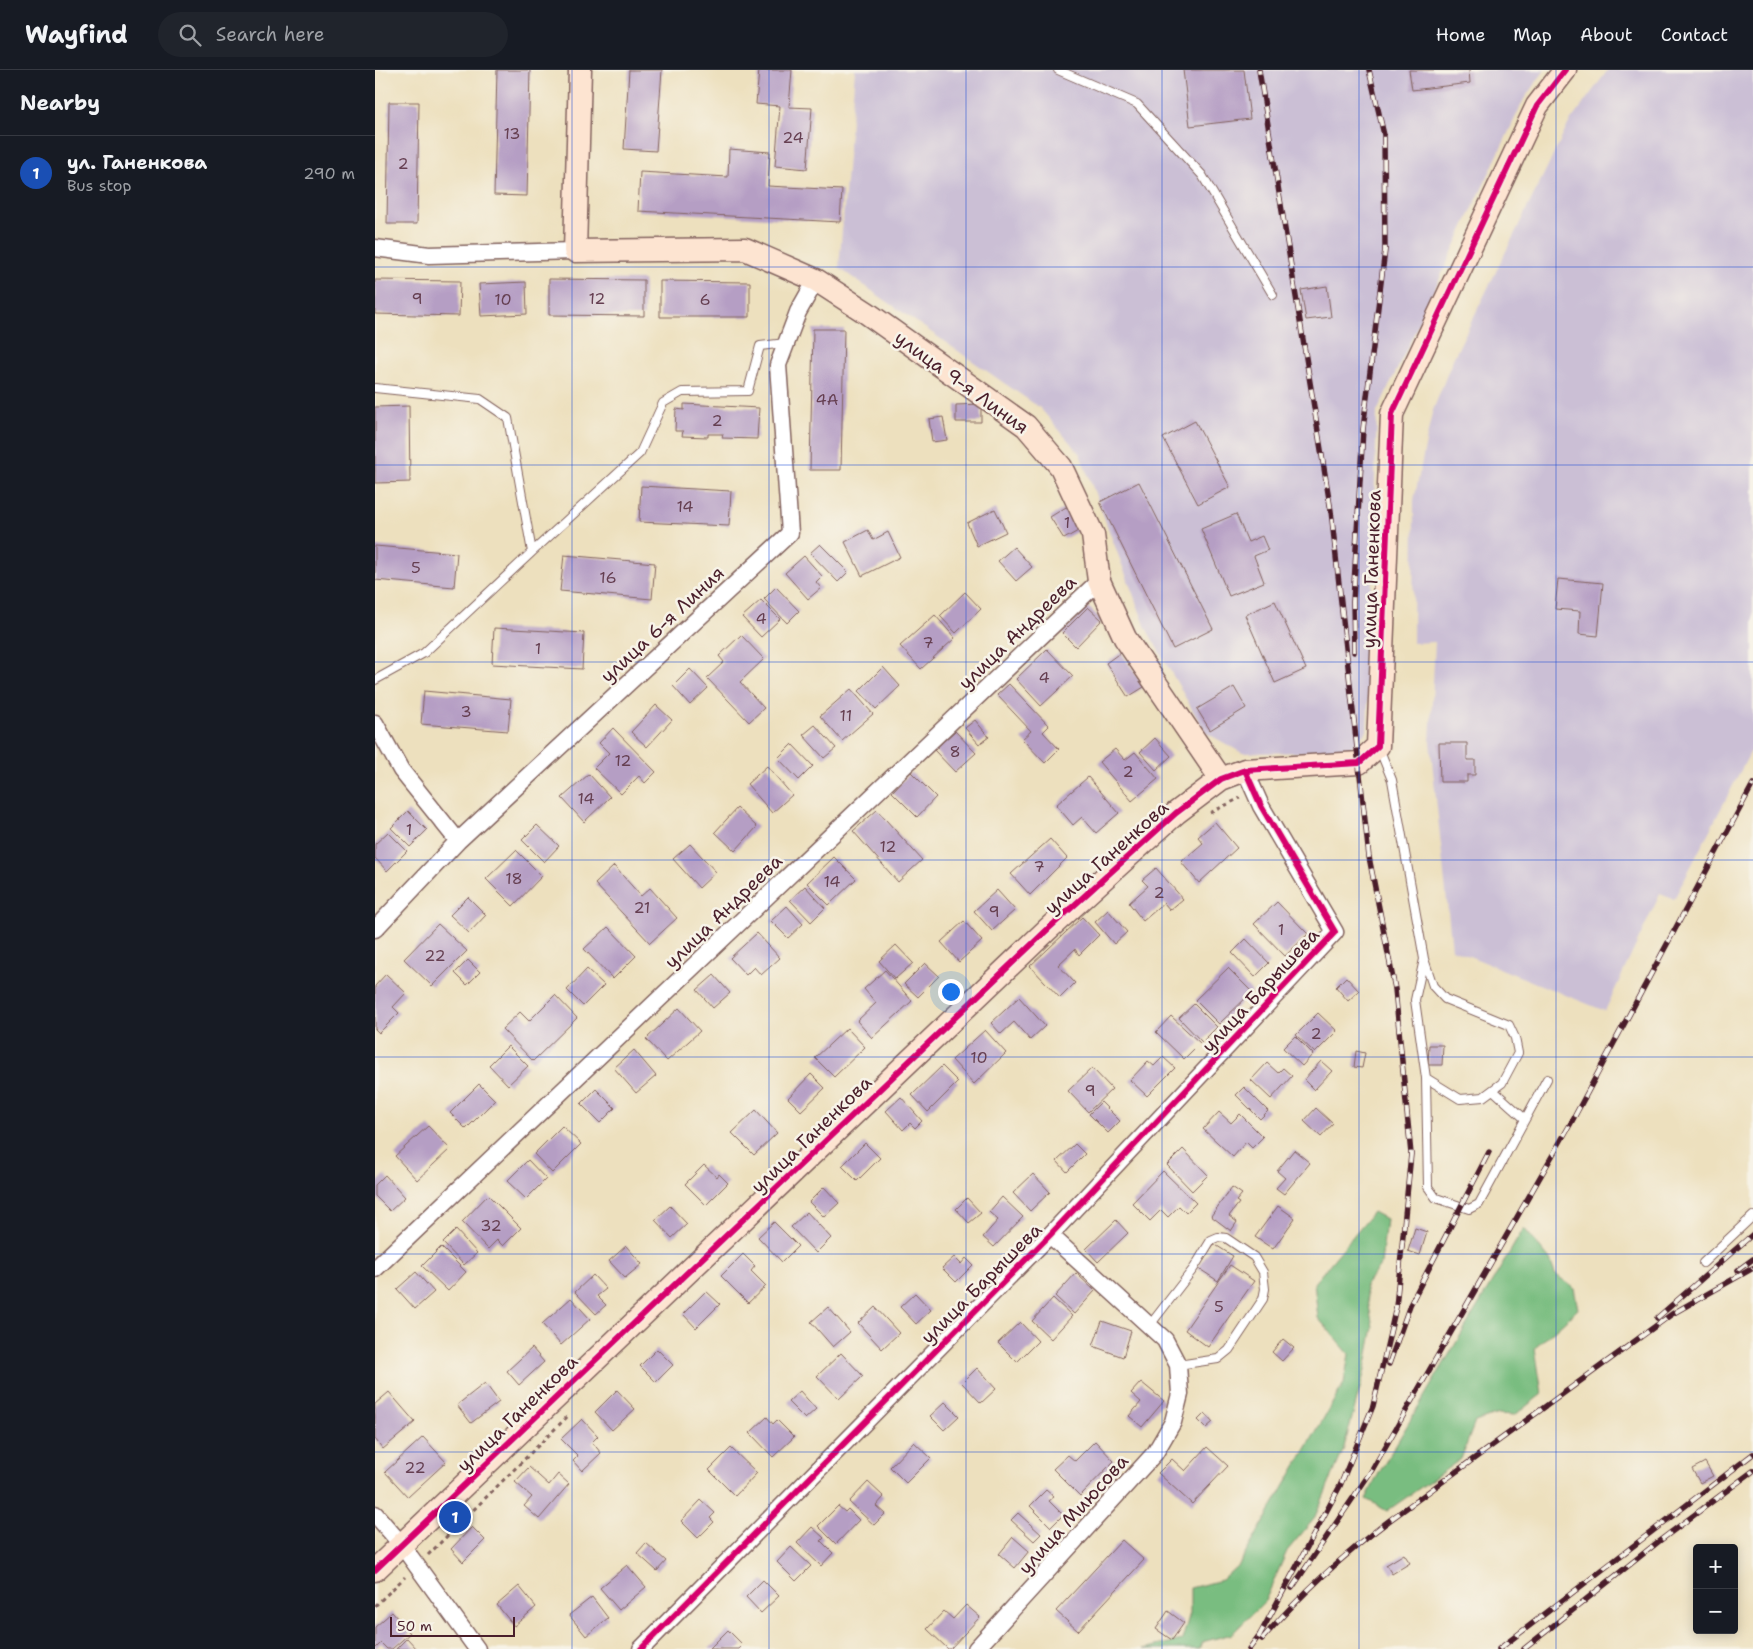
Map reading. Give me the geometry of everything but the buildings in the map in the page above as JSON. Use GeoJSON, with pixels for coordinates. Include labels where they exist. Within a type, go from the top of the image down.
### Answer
{"type":"FeatureCollection","features":[{"type":"Feature","properties":{"kind":"street"},"geometry":{"type":"LineString","coordinates":[[575,251],[580,70]]}},
{"type":"Feature","properties":{"kind":"street","name":"улица Ганенкова"},"geometry":{"type":"LineString","coordinates":[[375,1570],[1040,936],[1176,813],[1221,779],[1245,770],[1359,763],[1378,746],[1392,414],[1537,106],[1565,70]]}},
{"type":"Feature","properties":{"kind":"street","name":"улица 9-я Линия"},"geometry":{"type":"LineString","coordinates":[[375,248],[429,255],[575,251],[745,250],[816,280],[867,313],[1026,426],[1061,467],[1093,535],[1099,581],[1125,638],[1221,779]]}},
{"type":"Feature","properties":{"kind":"street","name":"улица 6-я Линия"},"geometry":{"type":"LineString","coordinates":[[375,929],[459,840],[790,532],[778,366],[798,312],[816,280]]}},
{"type":"Feature","properties":{"kind":"street","name":"улица Андреева"},"geometry":{"type":"LineString","coordinates":[[375,1269],[1099,581]]}},
{"type":"Feature","properties":{"kind":"street"},"geometry":{"type":"LineString","coordinates":[[375,723],[401,770],[459,840]]}},
{"type":"Feature","properties":{"kind":"street","name":"улица Барышева"},"geometry":{"type":"LineString","coordinates":[[641,1649],[1050,1235],[1335,932],[1261,806],[1245,770]]}},
{"type":"Feature","properties":{"kind":"street"},"geometry":{"type":"LineString","coordinates":[[1050,1235],[1165,1340],[1178,1366]]}},
{"type":"Feature","properties":{"kind":"street","name":"улица Миюсова"},"geometry":{"type":"LineString","coordinates":[[976,1649],[1155,1453],[1173,1422],[1180,1394],[1178,1366]]}},
{"type":"Feature","properties":{"kind":"street"},"geometry":{"type":"LineString","coordinates":[[375,1514],[401,1544],[477,1649]]}},
{"type":"Feature","properties":{"kind":"lane"},"geometry":{"type":"LineString","coordinates":[[1058,70],[1137,104],[1202,176],[1273,295]]}},
{"type":"Feature","properties":{"kind":"lane"},"geometry":{"type":"LineString","coordinates":[[375,680],[424,653],[640,453],[663,403],[682,392],[748,391],[760,346],[785,343]]}},
{"type":"Feature","properties":{"kind":"lane"},"geometry":{"type":"LineString","coordinates":[[375,388],[479,398],[508,418],[532,552]]}},
{"type":"Feature","properties":{"kind":"lane"},"geometry":{"type":"LineString","coordinates":[[1378,746],[1392,780],[1424,959],[1433,986],[1445,1000],[1509,1025],[1515,1038],[1518,1053],[1502,1083],[1483,1097],[1460,1099],[1426,1078]]}},
{"type":"Feature","properties":{"kind":"lane"},"geometry":{"type":"LineString","coordinates":[[1424,959],[1415,1000],[1426,1078],[1428,1187],[1436,1198],[1469,1209],[1479,1204],[1547,1079]]}},
{"type":"Feature","properties":{"kind":"lane"},"geometry":{"type":"LineString","coordinates":[[1493,1090],[1525,1119]]}},
{"type":"Feature","properties":{"kind":"lane"},"geometry":{"type":"LineString","coordinates":[[1703,1263],[1753,1216]]}},
{"type":"Feature","properties":{"kind":"lane"},"geometry":{"type":"LineString","coordinates":[[1150,1325],[1193,1268],[1211,1240],[1218,1237],[1226,1238],[1254,1256],[1263,1272],[1263,1300],[1229,1350],[1218,1359],[1178,1366]]}},
{"type":"Feature","properties":{"kind":"shaded area"},"geometry":{"type":"Polygon","coordinates":[[[855,70],[1545,70],[1524,99],[1377,412],[1367,731],[1346,752],[1242,753],[1205,732],[1146,628],[1080,454],[1040,408],[839,268],[855,70]]]}},
{"type":"Feature","properties":{"kind":"shaded area"},"geometry":{"type":"Polygon","coordinates":[[[1608,70],[1753,70],[1753,747],[1674,899],[1660,894],[1605,1011],[1452,949],[1430,742],[1435,642],[1413,643],[1414,500],[1432,413],[1453,359],[1569,123],[1608,70]]]}},
{"type":"Feature","properties":{"kind":"green space"},"geometry":{"type":"Polygon","coordinates":[[[1373,1212],[1386,1219],[1381,1265],[1365,1285],[1373,1327],[1365,1370],[1343,1451],[1314,1519],[1287,1551],[1265,1601],[1232,1634],[1202,1642],[1199,1649],[1143,1649],[1182,1640],[1190,1613],[1190,1588],[1222,1580],[1240,1563],[1344,1383],[1349,1354],[1318,1318],[1314,1283],[1373,1212]]]}},
{"type":"Feature","properties":{"kind":"green space"},"geometry":{"type":"Polygon","coordinates":[[[1524,1228],[1550,1260],[1555,1274],[1574,1288],[1578,1309],[1535,1348],[1542,1394],[1515,1415],[1498,1414],[1475,1422],[1461,1459],[1387,1511],[1366,1499],[1379,1473],[1524,1228]]]}},
{"type":"Feature","properties":{"kind":"railway"},"geometry":{"type":"LineString","coordinates":[[1258,1638],[1340,1486],[1373,1406],[1396,1307],[1411,1154],[1395,989],[1369,857],[1331,511],[1259,70]]}},
{"type":"Feature","properties":{"kind":"railway"},"geometry":{"type":"LineString","coordinates":[[1354,652],[1353,602],[1363,429],[1385,250],[1384,135],[1369,70]]}},
{"type":"Feature","properties":{"kind":"railway"},"geometry":{"type":"LineString","coordinates":[[1292,1588],[1372,1470],[1571,1123],[1753,784]]}},
{"type":"Feature","properties":{"kind":"railway"},"geometry":{"type":"LineString","coordinates":[[1389,1364],[1410,1305],[1489,1152]]}},
{"type":"Feature","properties":{"kind":"railway"},"geometry":{"type":"LineString","coordinates":[[1657,1318],[1753,1234]]}},
{"type":"Feature","properties":{"kind":"railway"},"geometry":{"type":"LineString","coordinates":[[1738,1270],[1753,1259]]}},
{"type":"Feature","properties":{"kind":"railway"},"geometry":{"type":"LineString","coordinates":[[1262,1639],[1323,1576],[1355,1547],[1390,1520],[1672,1314],[1753,1268]]}},
{"type":"Feature","properties":{"kind":"railway"},"geometry":{"type":"LineString","coordinates":[[1499,1649],[1753,1454]]}},
{"type":"Feature","properties":{"kind":"railway"},"geometry":{"type":"LineString","coordinates":[[1524,1649],[1658,1542],[1753,1471]]}},
{"type":"Feature","properties":{"kind":"railway"},"geometry":{"type":"LineString","coordinates":[[1249,1649],[1261,1633]]}},
{"type":"Feature","properties":{"kind":"cycle path"},"geometry":{"type":"LineString","coordinates":[[375,1570],[1048,929],[1176,813],[1221,779],[1245,770],[1359,763],[1378,746],[1392,414],[1537,106],[1565,70]]}},
{"type":"Feature","properties":{"kind":"cycle path"},"geometry":{"type":"LineString","coordinates":[[641,1649],[1050,1235],[1335,932],[1261,806],[1245,770]]}},
{"type":"Feature","properties":{"kind":"place","name":"ул. Ганенкова"},"geometry":{"type":"Point","coordinates":[455,1517]}}]}
